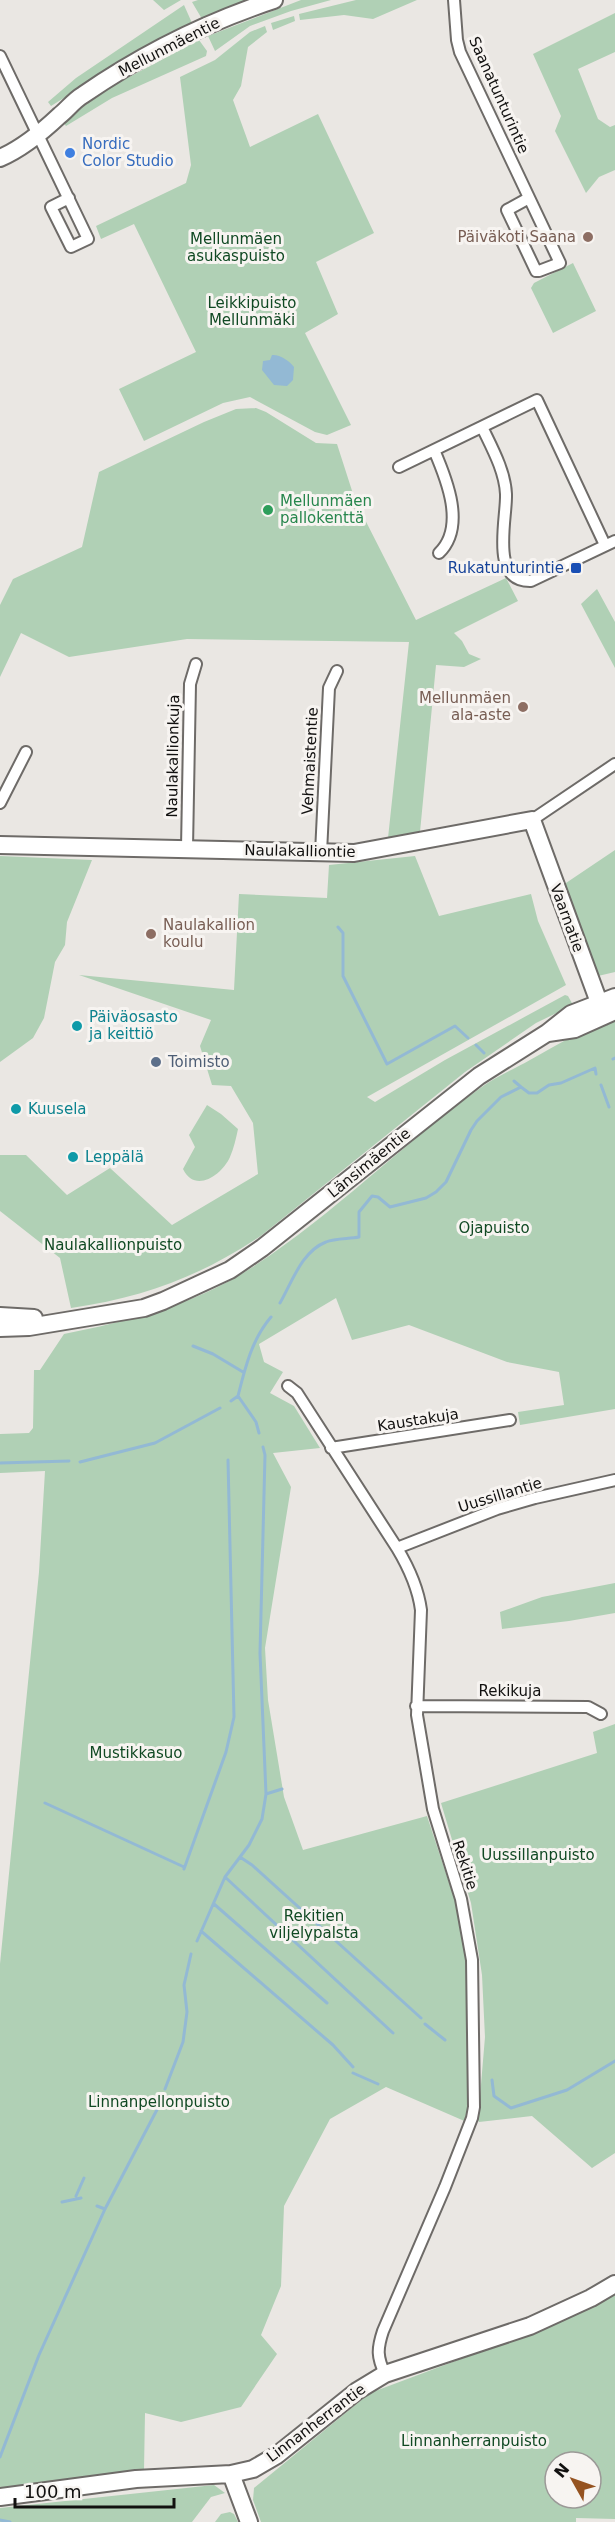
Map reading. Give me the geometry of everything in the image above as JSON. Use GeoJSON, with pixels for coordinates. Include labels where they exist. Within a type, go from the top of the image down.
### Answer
{"type":"FeatureCollection","features":[{"type":"Feature","properties":{"kind":"street","name":"Mellunmäentie"},"geometry":{"type":"LineString","coordinates":[[0,157],[15,151],[56,108],[69,104],[95,86],[163,48],[234,15],[274,0]]}},
{"type":"Feature","properties":{"kind":"street","name":"Saanatunturintie"},"geometry":{"type":"LineString","coordinates":[[454,0],[460,52],[529,198],[560,264],[539,271],[536,271],[507,210],[529,198]]}},
{"type":"Feature","properties":{"kind":"street"},"geometry":{"type":"LineString","coordinates":[[0,56],[69,198]]}},
{"type":"Feature","properties":{"kind":"street"},"geometry":{"type":"LineString","coordinates":[[399,467],[537,400],[610,543],[531,581],[519,581],[514,578],[506,563],[502,540],[506,495],[496,457],[482,427]]}},
{"type":"Feature","properties":{"kind":"street"},"geometry":{"type":"LineString","coordinates":[[434,450],[445,475],[452,508],[452,534],[448,544],[439,553]]}},
{"type":"Feature","properties":{"kind":"street","name":"Naulakallionkuja"},"geometry":{"type":"LineString","coordinates":[[186,848],[190,684],[196,664]]}},
{"type":"Feature","properties":{"kind":"street","name":"Vehmaistentie"},"geometry":{"type":"LineString","coordinates":[[321,853],[329,688],[337,671]]}},
{"type":"Feature","properties":{"kind":"street"},"geometry":{"type":"LineString","coordinates":[[0,803],[26,752]]}},
{"type":"Feature","properties":{"kind":"street","name":"Naulakalliontie"},"geometry":{"type":"LineString","coordinates":[[0,844],[321,853],[372,851],[532,820],[615,764]]}},
{"type":"Feature","properties":{"kind":"street","name":"Vaarnatie"},"geometry":{"type":"LineString","coordinates":[[532,820],[606,1010]]}},
{"type":"Feature","properties":{"kind":"street","name":"Länsimäentie"},"geometry":{"type":"LineString","coordinates":[[0,1328],[29,1327],[111,1314],[142,1301],[189,1289],[230,1270],[262,1248],[479,1076],[548,1033],[571,1014],[606,1010],[615,997]]}},
{"type":"Feature","properties":{"kind":"street","name":"Länsimäentie"},"geometry":{"type":"LineString","coordinates":[[0,1316],[30,1317],[50,1323]]}},
{"type":"Feature","properties":{"kind":"street","name":"Rekitie"},"geometry":{"type":"LineString","coordinates":[[288,1386],[297,1393],[397,1548],[412,1574],[419,1594],[421,1610],[416,1706],[431,1803],[460,1899],[472,1960],[474,2108],[469,2128],[377,2347],[377,2355],[385,2374]]}},
{"type":"Feature","properties":{"kind":"street","name":"Kaustakuja"},"geometry":{"type":"LineString","coordinates":[[331,1448],[510,1420]]}},
{"type":"Feature","properties":{"kind":"street","name":"Uussillantie"},"geometry":{"type":"LineString","coordinates":[[397,1548],[497,1509],[615,1480]]}},
{"type":"Feature","properties":{"kind":"street","name":"Rekikuja"},"geometry":{"type":"LineString","coordinates":[[416,1706],[588,1707],[602,1714]]}},
{"type":"Feature","properties":{"kind":"street","name":"Linnanherrantie"},"geometry":{"type":"LineString","coordinates":[[0,2497],[136,2479],[231,2474],[253,2469],[269,2461],[357,2391],[385,2374],[530,2326],[591,2298],[615,2284]]}},
{"type":"Feature","properties":{"kind":"street"},"geometry":{"type":"LineString","coordinates":[[231,2474],[249,2522]]}},
{"type":"Feature","properties":{"kind":"green space"},"geometry":{"type":"Polygon","coordinates":[[[153,0],[181,0],[164,10],[153,0]]]}},
{"type":"Feature","properties":{"kind":"green space"},"geometry":{"type":"Polygon","coordinates":[[[250,0],[202,19],[192,2],[250,0]]]}},
{"type":"Feature","properties":{"kind":"green space"},"geometry":{"type":"Polygon","coordinates":[[[301,0],[331,0],[250,26],[215,51],[208,36],[301,0]]]}},
{"type":"Feature","properties":{"kind":"green space"},"geometry":{"type":"Polygon","coordinates":[[[356,0],[417,0],[373,19],[344,15],[300,20],[299,14],[356,0]]]}},
{"type":"Feature","properties":{"kind":"green space"},"geometry":{"type":"Polygon","coordinates":[[[184,5],[192,23],[144,48],[51,106],[48,102],[76,78],[184,5]]]}},
{"type":"Feature","properties":{"kind":"green space"},"geometry":{"type":"Polygon","coordinates":[[[615,13],[615,52],[578,69],[598,119],[610,127],[615,125],[615,170],[599,177],[586,193],[555,131],[561,116],[533,54],[615,13]]]}},
{"type":"Feature","properties":{"kind":"green space"},"geometry":{"type":"Polygon","coordinates":[[[294,16],[295,21],[273,30],[271,23],[294,16]]]}},
{"type":"Feature","properties":{"kind":"green space","name":"Mellunmäen asukaspuisto"},"geometry":{"type":"Polygon","coordinates":[[[265,26],[267,32],[248,47],[241,86],[233,100],[250,147],[318,114],[374,233],[316,262],[338,314],[305,333],[351,425],[327,435],[315,432],[250,397],[223,403],[144,441],[119,389],[196,352],[134,224],[101,239],[96,226],[186,183],[191,165],[180,77],[215,60],[250,32],[265,26]]]}},
{"type":"Feature","properties":{"kind":"green space"},"geometry":{"type":"Polygon","coordinates":[[[199,40],[207,51],[206,56],[112,98],[66,126],[62,121],[116,84],[199,40]]]}},
{"type":"Feature","properties":{"kind":"green space"},"geometry":{"type":"Polygon","coordinates":[[[573,263],[596,311],[553,333],[531,288],[534,283],[573,263]]]}},
{"type":"Feature","properties":{"kind":"green space"},"geometry":{"type":"Polygon","coordinates":[[[256,408],[316,443],[337,444],[355,500],[416,620],[506,578],[518,601],[454,633],[462,641],[469,654],[481,659],[464,667],[436,665],[420,832],[388,838],[409,642],[187,639],[69,657],[21,633],[0,677],[0,605],[13,579],[82,547],[99,472],[204,422],[236,409],[256,408]]]}},
{"type":"Feature","properties":{"kind":"green space"},"geometry":{"type":"Polygon","coordinates":[[[597,589],[615,622],[615,668],[581,604],[597,589]]]}},
{"type":"Feature","properties":{"kind":"green space"},"geometry":{"type":"Polygon","coordinates":[[[615,850],[615,972],[598,976],[563,885],[615,850]]]}},
{"type":"Feature","properties":{"kind":"green space"},"geometry":{"type":"Polygon","coordinates":[[[0,856],[92,860],[67,922],[65,945],[55,962],[44,1018],[33,1038],[0,1062],[0,856]]]}},
{"type":"Feature","properties":{"kind":"green space","name":"Naulakallionpuisto"},"geometry":{"type":"Polygon","coordinates":[[[415,856],[439,916],[531,894],[538,921],[566,985],[367,1097],[375,1102],[445,1060],[565,995],[573,1005],[536,1023],[465,1072],[262,1235],[239,1250],[171,1283],[123,1298],[71,1308],[60,1258],[0,1211],[0,1155],[26,1155],[67,1195],[110,1168],[172,1225],[258,1174],[253,1123],[231,1086],[212,1085],[200,1046],[211,1020],[79,975],[234,990],[239,894],[327,898],[329,865],[415,856]]]}},
{"type":"Feature","properties":{"kind":"green space"},"geometry":{"type":"Polygon","coordinates":[[[615,1016],[615,1409],[520,1425],[518,1412],[564,1405],[559,1372],[507,1362],[409,1325],[352,1340],[336,1298],[259,1344],[264,1362],[283,1372],[270,1393],[294,1406],[320,1448],[273,1453],[291,1487],[265,1648],[268,1700],[284,1797],[303,1850],[427,1816],[459,1913],[469,1961],[467,2044],[469,2123],[386,2087],[330,2119],[284,2206],[281,2286],[261,2335],[277,2354],[241,2407],[181,2422],[145,2413],[144,2470],[0,2490],[0,1964],[39,1572],[45,1471],[0,1473],[0,1434],[29,1433],[33,1428],[34,1370],[40,1370],[64,1334],[161,1310],[229,1281],[281,1248],[310,1226],[422,1133],[485,1085],[615,1016]]]}},
{"type":"Feature","properties":{"kind":"green space"},"geometry":{"type":"Polygon","coordinates":[[[207,1105],[238,1129],[234,1147],[226,1164],[215,1175],[201,1181],[188,1176],[183,1169],[195,1147],[189,1135],[207,1105]]]}},
{"type":"Feature","properties":{"kind":"green space"},"geometry":{"type":"Polygon","coordinates":[[[615,1583],[615,1613],[502,1629],[500,1612],[542,1597],[615,1583]]]}},
{"type":"Feature","properties":{"kind":"green space","name":"Uussillanpuisto"},"geometry":{"type":"Polygon","coordinates":[[[615,1724],[615,2153],[592,2168],[532,2116],[479,2122],[478,2120],[485,2037],[482,1975],[471,1903],[441,1803],[597,1753],[593,1732],[615,1724]]]}},
{"type":"Feature","properties":{"kind":"green space","name":"Linnanherranpuisto"},"geometry":{"type":"Polygon","coordinates":[[[615,2290],[615,2519],[576,2518],[576,2522],[261,2522],[253,2500],[254,2488],[370,2393],[546,2327],[615,2290]]]}},
{"type":"Feature","properties":{"kind":"green space"},"geometry":{"type":"Polygon","coordinates":[[[214,2485],[225,2493],[211,2497],[192,2522],[0,2522],[0,2508],[214,2485]]]}},
{"type":"Feature","properties":{"kind":"green space"},"geometry":{"type":"Polygon","coordinates":[[[230,2512],[234,2514],[238,2522],[215,2522],[221,2514],[230,2512]]]}},
{"type":"Feature","properties":{"kind":"water"},"geometry":{"type":"Polygon","coordinates":[[[272,355],[284,358],[294,367],[293,380],[287,386],[274,385],[262,370],[263,361],[270,360],[272,355]]]}},
{"type":"Feature","properties":{"kind":"waterway"},"geometry":{"type":"LineString","coordinates":[[338,927],[343,933],[343,976],[387,1064],[455,1026],[468,1038]]}},
{"type":"Feature","properties":{"kind":"waterway"},"geometry":{"type":"LineString","coordinates":[[476,1045],[484,1053]]}},
{"type":"Feature","properties":{"kind":"waterway"},"geometry":{"type":"LineString","coordinates":[[280,1303],[298,1268],[310,1252],[330,1241],[359,1237],[359,1212],[372,1196],[378,1197],[390,1207],[426,1198],[436,1192],[446,1182],[477,1121],[501,1097],[521,1087],[529,1093],[537,1093],[549,1085],[561,1083],[595,1068],[596,1074]]}},
{"type":"Feature","properties":{"kind":"waterway"},"geometry":{"type":"LineString","coordinates":[[514,1081],[521,1087]]}},
{"type":"Feature","properties":{"kind":"waterway"},"geometry":{"type":"LineString","coordinates":[[601,1085],[609,1107]]}},
{"type":"Feature","properties":{"kind":"waterway"},"geometry":{"type":"LineString","coordinates":[[231,1401],[238,1396],[254,1344],[271,1317]]}},
{"type":"Feature","properties":{"kind":"waterway"},"geometry":{"type":"LineString","coordinates":[[193,1346],[213,1354],[243,1372]]}},
{"type":"Feature","properties":{"kind":"waterway"},"geometry":{"type":"LineString","coordinates":[[238,1396],[256,1422],[259,1433]]}},
{"type":"Feature","properties":{"kind":"waterway"},"geometry":{"type":"LineString","coordinates":[[80,1462],[155,1443],[220,1408]]}},
{"type":"Feature","properties":{"kind":"waterway"},"geometry":{"type":"LineString","coordinates":[[197,1941],[225,1877],[249,1845],[262,1819],[266,1794],[260,1653],[265,1455],[263,1447]]}},
{"type":"Feature","properties":{"kind":"waterway"},"geometry":{"type":"LineString","coordinates":[[184,1869],[226,1752],[234,1717],[228,1460]]}},
{"type":"Feature","properties":{"kind":"waterway"},"geometry":{"type":"LineString","coordinates":[[0,1463],[69,1461]]}},
{"type":"Feature","properties":{"kind":"waterway"},"geometry":{"type":"LineString","coordinates":[[266,1794],[282,1789]]}},
{"type":"Feature","properties":{"kind":"waterway"},"geometry":{"type":"LineString","coordinates":[[45,1803],[184,1867]]}},
{"type":"Feature","properties":{"kind":"waterway"},"geometry":{"type":"LineString","coordinates":[[240,1857],[252,1865],[421,2018]]}},
{"type":"Feature","properties":{"kind":"waterway"},"geometry":{"type":"LineString","coordinates":[[225,1877],[393,2033]]}},
{"type":"Feature","properties":{"kind":"waterway"},"geometry":{"type":"LineString","coordinates":[[214,1904],[327,2003]]}},
{"type":"Feature","properties":{"kind":"waterway"},"geometry":{"type":"LineString","coordinates":[[201,1931],[333,2045],[353,2067]]}},
{"type":"Feature","properties":{"kind":"waterway"},"geometry":{"type":"LineString","coordinates":[[165,2089],[183,2042],[187,2012],[184,1985],[191,1954]]}},
{"type":"Feature","properties":{"kind":"waterway"},"geometry":{"type":"LineString","coordinates":[[425,2024],[445,2040]]}},
{"type":"Feature","properties":{"kind":"waterway"},"geometry":{"type":"LineString","coordinates":[[492,2080],[494,2096],[511,2108],[567,2090],[615,2061]]}},
{"type":"Feature","properties":{"kind":"waterway"},"geometry":{"type":"LineString","coordinates":[[353,2073],[378,2084]]}},
{"type":"Feature","properties":{"kind":"waterway"},"geometry":{"type":"LineString","coordinates":[[0,2457],[39,2355],[105,2209],[161,2102]]}},
{"type":"Feature","properties":{"kind":"waterway"},"geometry":{"type":"LineString","coordinates":[[76,2196],[84,2178]]}},
{"type":"Feature","properties":{"kind":"waterway"},"geometry":{"type":"LineString","coordinates":[[62,2202],[81,2198]]}},
{"type":"Feature","properties":{"kind":"waterway"},"geometry":{"type":"LineString","coordinates":[[97,2206],[105,2209]]}},
{"type":"Feature","properties":{"kind":"waterway"},"geometry":{"type":"LineString","coordinates":[[0,2520],[10,2522]]}},
{"type":"Feature","properties":{"kind":"place","name":"Nordic Color Studio"},"geometry":{"type":"Point","coordinates":[70,153]}},
{"type":"Feature","properties":{"kind":"place","name":"Päiväkoti Saana"},"geometry":{"type":"Point","coordinates":[588,237]}},
{"type":"Feature","properties":{"kind":"place","name":"Mellunmäen pallokenttä"},"geometry":{"type":"Point","coordinates":[268,510]}},
{"type":"Feature","properties":{"kind":"place","name":"Rukatunturintie"},"geometry":{"type":"Point","coordinates":[576,568]}},
{"type":"Feature","properties":{"kind":"place","name":"Mellunmäen ala-aste"},"geometry":{"type":"Point","coordinates":[523,707]}},
{"type":"Feature","properties":{"kind":"place","name":"Naulakallion koulu"},"geometry":{"type":"Point","coordinates":[151,934]}},
{"type":"Feature","properties":{"kind":"place","name":"Päiväosasto ja keittiö"},"geometry":{"type":"Point","coordinates":[77,1026]}},
{"type":"Feature","properties":{"kind":"place","name":"Toimisto"},"geometry":{"type":"Point","coordinates":[156,1062]}},
{"type":"Feature","properties":{"kind":"place","name":"Kuusela"},"geometry":{"type":"Point","coordinates":[16,1109]}},
{"type":"Feature","properties":{"kind":"place","name":"Leppälä"},"geometry":{"type":"Point","coordinates":[73,1157]}},
{"type":"Feature","properties":{"kind":"park label","name":"Leikkipuisto Mellunmäki"},"geometry":{"type":"Point","coordinates":[252,312]}},
{"type":"Feature","properties":{"kind":"park label","name":"Ojapuisto"},"geometry":{"type":"Point","coordinates":[494,1228]}},
{"type":"Feature","properties":{"kind":"park label","name":"Mustikkasuo"},"geometry":{"type":"Point","coordinates":[136,1753]}},
{"type":"Feature","properties":{"kind":"park label","name":"Rekitien viljelypalsta"},"geometry":{"type":"Point","coordinates":[314,1924]}},
{"type":"Feature","properties":{"kind":"park label","name":"Linnanpellonpuisto"},"geometry":{"type":"Point","coordinates":[159,2102]}}]}
